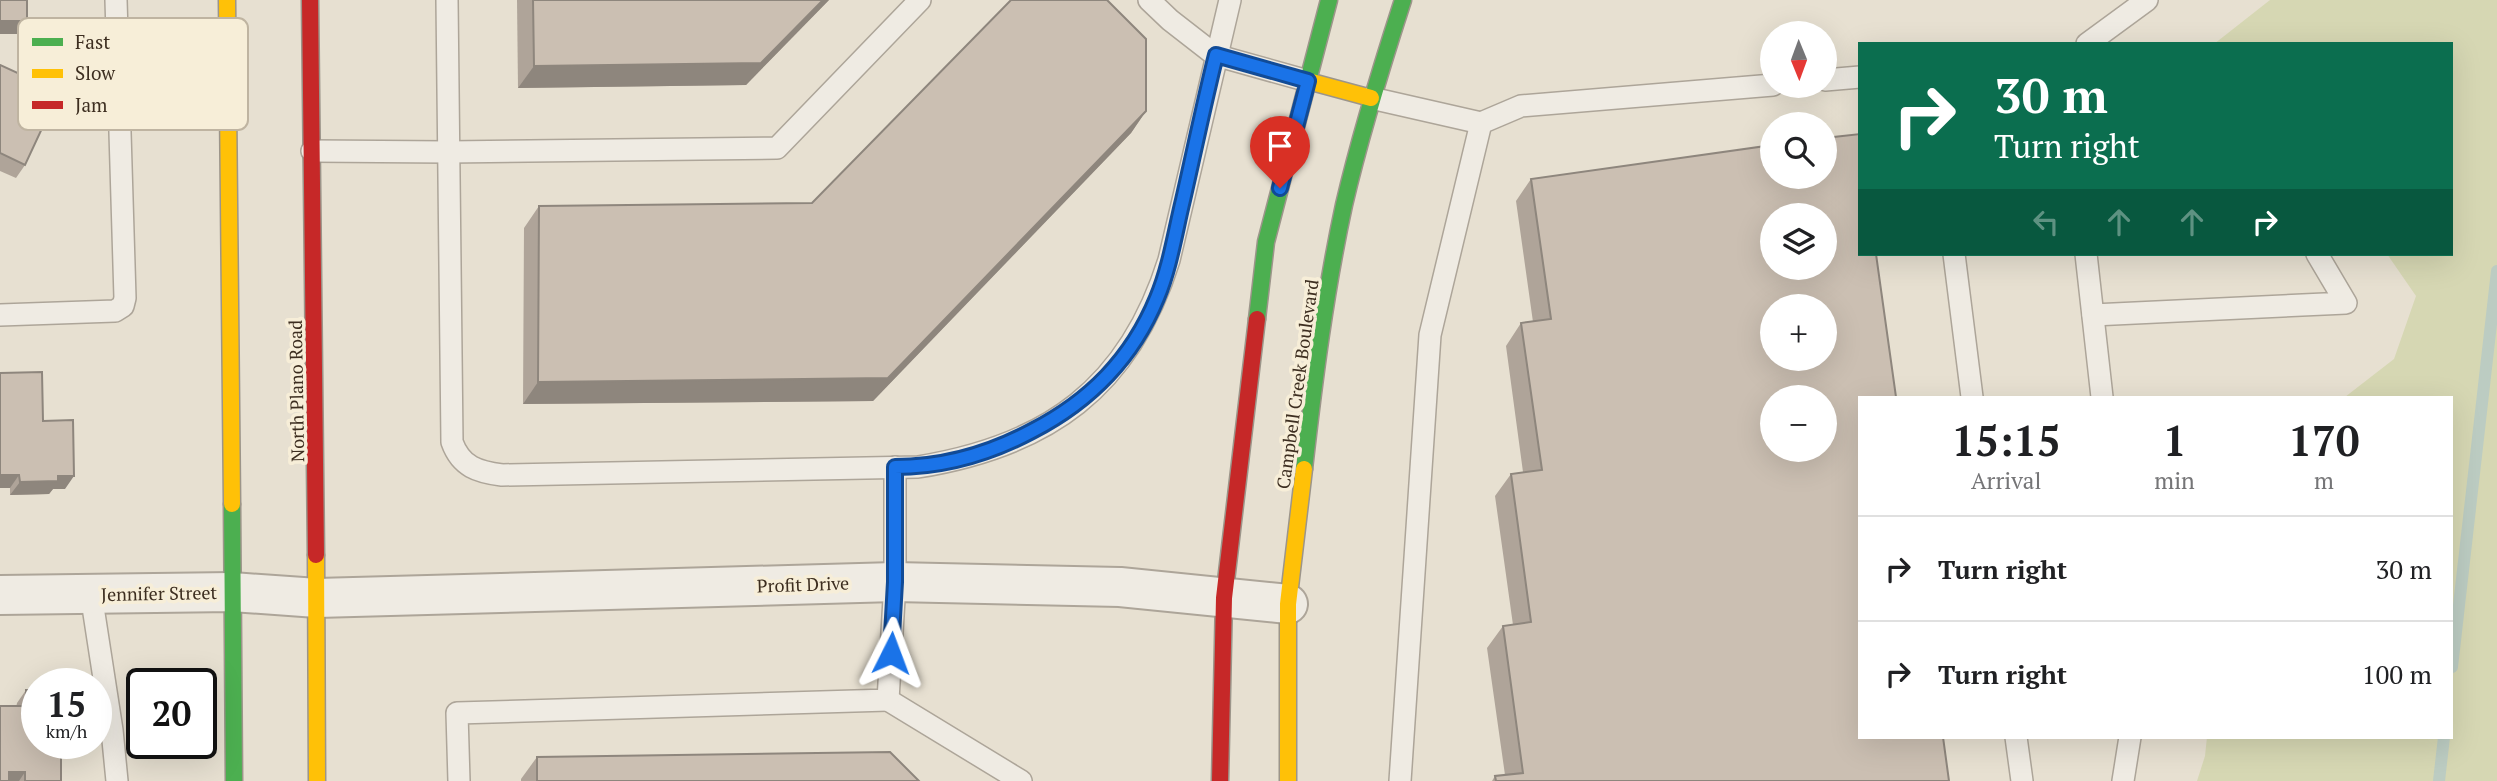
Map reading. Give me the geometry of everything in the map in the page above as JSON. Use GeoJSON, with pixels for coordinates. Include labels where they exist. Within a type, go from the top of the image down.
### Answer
{"type":"FeatureCollection","features":[{"type":"Feature","properties":{"kind":"street"},"geometry":{"type":"LineString","coordinates":[[227,0],[227,18]]}},
{"type":"Feature","properties":{"kind":"street","name":"North Plano Road"},"geometry":{"type":"LineString","coordinates":[[310,0],[317,781]]}},
{"type":"Feature","properties":{"kind":"street"},"geometry":{"type":"LineString","coordinates":[[1220,781],[1224,598],[1266,242],[1329,0]]}},
{"type":"Feature","properties":{"kind":"street","name":"Campbell Creek Boulevard"},"geometry":{"type":"LineString","coordinates":[[1288,781],[1288,604],[1319,341],[1344,206],[1371,98],[1403,0]]}},
{"type":"Feature","properties":{"kind":"street"},"geometry":{"type":"LineString","coordinates":[[1308,81],[1371,98]]}},
{"type":"Feature","properties":{"kind":"street"},"geometry":{"type":"LineString","coordinates":[[228,130],[234,781]]}},
{"type":"Feature","properties":{"kind":"street","name":"Profit Drive"},"geometry":{"type":"LineString","coordinates":[[317,598],[895,582],[1120,587],[1288,604]]}},
{"type":"Feature","properties":{"kind":"street","name":"Jennifer Street"},"geometry":{"type":"LineString","coordinates":[[0,595],[232,592],[317,598]]}},
{"type":"Feature","properties":{"kind":"lane"},"geometry":{"type":"LineString","coordinates":[[116,0],[117,18]]}},
{"type":"Feature","properties":{"kind":"lane"},"geometry":{"type":"LineString","coordinates":[[447,0],[452,442],[457,455],[465,464],[481,473],[502,475],[918,467],[958,460],[1008,443],[1052,421],[1089,396],[1115,368],[1138,335],[1161,286],[1230,0]]}},
{"type":"Feature","properties":{"kind":"lane"},"geometry":{"type":"LineString","coordinates":[[312,151],[777,148],[920,0]]}},
{"type":"Feature","properties":{"kind":"lane"},"geometry":{"type":"LineString","coordinates":[[1149,0],[1170,20],[1216,55],[1308,81]]}},
{"type":"Feature","properties":{"kind":"lane"},"geometry":{"type":"LineString","coordinates":[[2090,42],[2147,0]]}},
{"type":"Feature","properties":{"kind":"lane"},"geometry":{"type":"LineString","coordinates":[[1838,79],[1858,77]]}},
{"type":"Feature","properties":{"kind":"lane"},"geometry":{"type":"LineString","coordinates":[[1371,98],[1481,123],[1521,106],[1760,86]]}},
{"type":"Feature","properties":{"kind":"lane"},"geometry":{"type":"LineString","coordinates":[[1400,781],[1430,335],[1481,123]]}},
{"type":"Feature","properties":{"kind":"lane"},"geometry":{"type":"LineString","coordinates":[[0,315],[115,311],[123,306],[125,298],[120,130]]}},
{"type":"Feature","properties":{"kind":"lane"},"geometry":{"type":"LineString","coordinates":[[1954,256],[1972,396]]}},
{"type":"Feature","properties":{"kind":"lane"},"geometry":{"type":"LineString","coordinates":[[2086,256],[2102,396]]}},
{"type":"Feature","properties":{"kind":"lane"},"geometry":{"type":"LineString","coordinates":[[2093,315],[2346,303],[2318,256]]}},
{"type":"Feature","properties":{"kind":"lane"},"geometry":{"type":"LineString","coordinates":[[888,700],[895,582],[895,467]]}},
{"type":"Feature","properties":{"kind":"lane"},"geometry":{"type":"LineString","coordinates":[[92,594],[117,781]]}},
{"type":"Feature","properties":{"kind":"lane"},"geometry":{"type":"LineString","coordinates":[[459,781],[457,713],[888,700],[1021,781]]}},
{"type":"Feature","properties":{"kind":"lane"},"geometry":{"type":"LineString","coordinates":[[2016,739],[2022,781]]}},
{"type":"Feature","properties":{"kind":"lane"},"geometry":{"type":"LineString","coordinates":[[2123,781],[2130,739]]}},
{"type":"Feature","properties":{"kind":"green space"},"geometry":{"type":"Polygon","coordinates":[[[2270,0],[2497,0],[2497,781],[2197,781],[2205,756],[2207,739],[2453,739],[2453,396],[2346,396],[2394,359],[2416,296],[2388,256],[2453,256],[2453,42],[2217,42],[2270,0]]]}},
{"type":"Feature","properties":{"kind":"building"},"geometry":{"type":"Polygon","coordinates":[[[0,0],[27,0],[27,18],[0,21],[0,0]]]}},
{"type":"Feature","properties":{"kind":"building"},"geometry":{"type":"Polygon","coordinates":[[[533,0],[823,0],[761,63],[534,66],[533,0]]]}},
{"type":"Feature","properties":{"kind":"building"},"geometry":{"type":"Polygon","coordinates":[[[1011,0],[1107,0],[1146,39],[1146,111],[888,378],[538,382],[539,206],[812,203],[1011,0]]]}},
{"type":"Feature","properties":{"kind":"building"},"geometry":{"type":"Polygon","coordinates":[[[0,65],[18,73],[18,130],[41,130],[25,165],[0,153],[0,65]]]}},
{"type":"Feature","properties":{"kind":"building"},"geometry":{"type":"Polygon","coordinates":[[[1858,134],[1858,256],[1876,256],[1896,396],[1858,396],[1858,739],[1943,739],[1949,781],[1496,781],[1495,776],[1523,773],[1503,626],[1531,622],[1511,474],[1542,470],[1521,323],[1551,319],[1531,179],[1760,147],[1760,189],[1837,189],[1837,137],[1858,134]]]}},
{"type":"Feature","properties":{"kind":"building"},"geometry":{"type":"Polygon","coordinates":[[[42,372],[43,421],[73,420],[74,476],[58,476],[58,481],[20,482],[19,475],[0,475],[0,373],[42,372]]]}},
{"type":"Feature","properties":{"kind":"building"},"geometry":{"type":"Polygon","coordinates":[[[0,706],[21,706],[21,759],[61,759],[61,781],[25,781],[25,772],[9,772],[9,781],[0,781],[0,706]]]}},
{"type":"Feature","properties":{"kind":"building"},"geometry":{"type":"Polygon","coordinates":[[[890,752],[919,781],[537,781],[537,757],[890,752]]]}},
{"type":"Feature","properties":{"kind":"waterway"},"geometry":{"type":"LineString","coordinates":[[2453,658],[2497,271]]}},
{"type":"Feature","properties":{"kind":"waterway"},"geometry":{"type":"LineString","coordinates":[[2439,781],[2444,739]]}},
{"type":"Feature","properties":{"kind":"traffic: fast"},"geometry":{"type":"LineString","coordinates":[[1257,319],[1266,242],[1329,0]]}},
{"type":"Feature","properties":{"kind":"traffic: fast"},"geometry":{"type":"LineString","coordinates":[[1304,469],[1321,337],[1344,205],[1371,102],[1403,0]]}},
{"type":"Feature","properties":{"kind":"traffic: fast"},"geometry":{"type":"LineString","coordinates":[[232,504],[234,781]]}},
{"type":"Feature","properties":{"kind":"traffic: slow"},"geometry":{"type":"LineString","coordinates":[[227,0],[227,18]]}},
{"type":"Feature","properties":{"kind":"traffic: slow"},"geometry":{"type":"LineString","coordinates":[[1308,81],[1371,98]]}},
{"type":"Feature","properties":{"kind":"traffic: slow"},"geometry":{"type":"LineString","coordinates":[[228,130],[232,504]]}},
{"type":"Feature","properties":{"kind":"traffic: slow"},"geometry":{"type":"LineString","coordinates":[[1288,781],[1288,604],[1304,469]]}},
{"type":"Feature","properties":{"kind":"traffic: slow"},"geometry":{"type":"LineString","coordinates":[[316,555],[317,781]]}},
{"type":"Feature","properties":{"kind":"traffic: jam"},"geometry":{"type":"LineString","coordinates":[[310,0],[316,555]]}},
{"type":"Feature","properties":{"kind":"traffic: jam"},"geometry":{"type":"LineString","coordinates":[[1220,781],[1224,598],[1257,319]]}},
{"type":"Feature","properties":{"kind":"route"},"geometry":{"type":"LineString","coordinates":[[891,653],[895,582],[895,467],[918,467],[958,460],[1008,443],[1052,421],[1089,396],[1115,368],[1138,335],[1157,298],[1169,260],[1216,55],[1308,81],[1280,188]]}}]}
